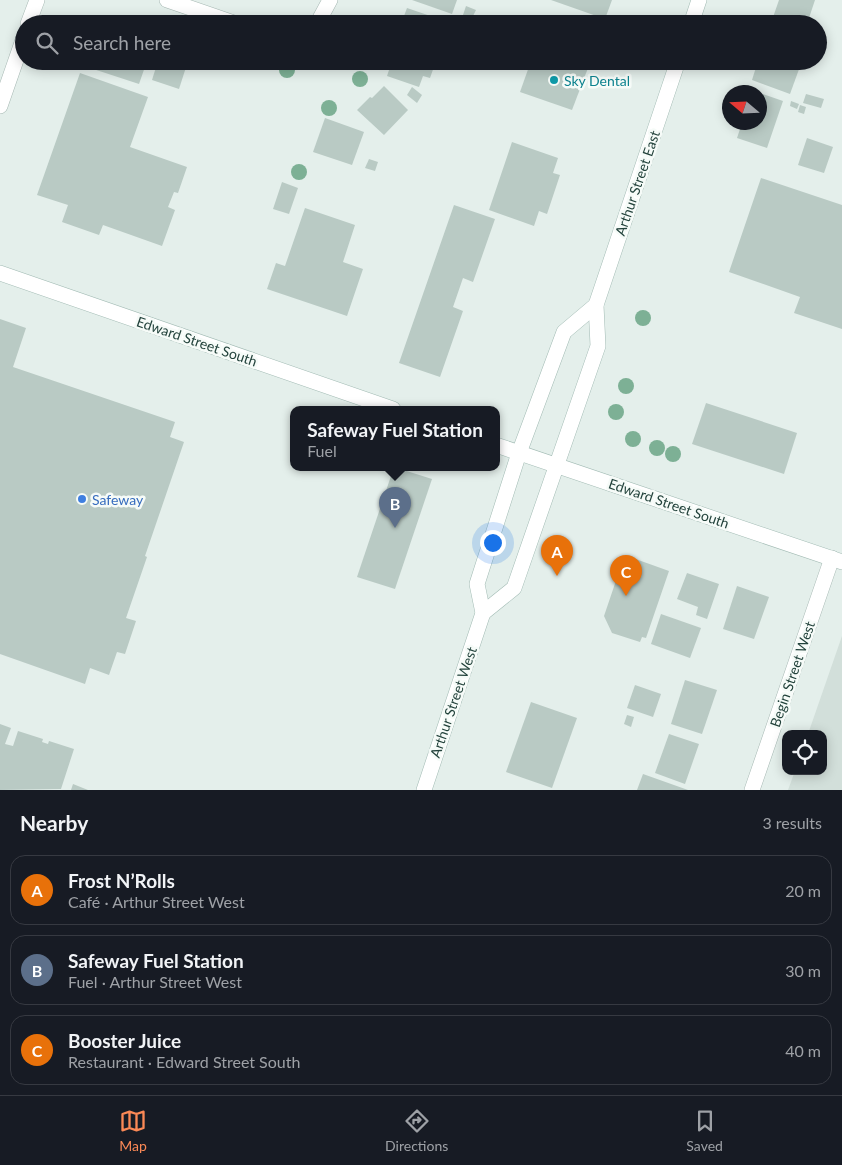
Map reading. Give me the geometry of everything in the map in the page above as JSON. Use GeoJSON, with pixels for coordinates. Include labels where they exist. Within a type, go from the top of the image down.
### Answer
{"type":"FeatureCollection","features":[{"type":"Feature","properties":{"kind":"main road"},"geometry":{"type":"LineString","coordinates":[[31,15],[37,0]]}},
{"type":"Feature","properties":{"kind":"main road"},"geometry":{"type":"LineString","coordinates":[[168,0],[211,15]]}},
{"type":"Feature","properties":{"kind":"main road"},"geometry":{"type":"LineString","coordinates":[[322,15],[330,0]]}},
{"type":"Feature","properties":{"kind":"main road"},"geometry":{"type":"LineString","coordinates":[[694,15],[699,0]]}},
{"type":"Feature","properties":{"kind":"main road"},"geometry":{"type":"LineString","coordinates":[[0,106],[15,63]]}},
{"type":"Feature","properties":{"kind":"main road","name":"Arthur Street East"},"geometry":{"type":"LineString","coordinates":[[557,465],[598,346],[596,305],[675,70]]}},
{"type":"Feature","properties":{"kind":"main road","name":"Edward Street South"},"geometry":{"type":"LineString","coordinates":[[0,273],[384,406]]}},
{"type":"Feature","properties":{"kind":"main road"},"geometry":{"type":"LineString","coordinates":[[557,465],[514,588],[483,613],[476,584],[519,453],[564,332],[596,305]]}},
{"type":"Feature","properties":{"kind":"main road","name":"Edward Street South"},"geometry":{"type":"LineString","coordinates":[[500,446],[837,560]]}},
{"type":"Feature","properties":{"kind":"main road","name":"Begin Street West"},"geometry":{"type":"LineString","coordinates":[[752,790],[837,560]]}},
{"type":"Feature","properties":{"kind":"main road","name":"Arthur Street West"},"geometry":{"type":"LineString","coordinates":[[424,790],[483,613]]}},
{"type":"Feature","properties":{"kind":"shaded area"},"geometry":{"type":"Polygon","coordinates":[[[842,636],[842,790],[788,790],[794,775],[827,775],[827,730],[809,730],[842,636]]]}},
{"type":"Feature","properties":{"kind":"building"},"geometry":{"type":"Polygon","coordinates":[[[412,0],[457,0],[452,14],[412,0]]]}},
{"type":"Feature","properties":{"kind":"building"},"geometry":{"type":"Polygon","coordinates":[[[551,0],[612,0],[606,15],[594,15],[551,0]]]}},
{"type":"Feature","properties":{"kind":"building"},"geometry":{"type":"Polygon","coordinates":[[[779,0],[815,0],[810,15],[774,15],[779,0]]]}},
{"type":"Feature","properties":{"kind":"building"},"geometry":{"type":"Polygon","coordinates":[[[466,6],[476,10],[474,15],[463,15],[466,6]]]}},
{"type":"Feature","properties":{"kind":"building"},"geometry":{"type":"Polygon","coordinates":[[[407,8],[428,15],[404,15],[407,8]]]}},
{"type":"Feature","properties":{"kind":"building"},"geometry":{"type":"Polygon","coordinates":[[[96,70],[144,70],[139,84],[96,70]]]}},
{"type":"Feature","properties":{"kind":"building"},"geometry":{"type":"Polygon","coordinates":[[[155,70],[185,70],[179,89],[152,80],[155,70]]]}},
{"type":"Feature","properties":{"kind":"building"},"geometry":{"type":"Polygon","coordinates":[[[389,70],[433,70],[430,78],[423,76],[419,87],[387,76],[389,70]]]}},
{"type":"Feature","properties":{"kind":"building","name":"Sky Dental"},"geometry":{"type":"Polygon","coordinates":[[[528,70],[587,70],[572,110],[520,92],[528,70]]]}},
{"type":"Feature","properties":{"kind":"building"},"geometry":{"type":"Polygon","coordinates":[[[755,70],[799,70],[790,94],[752,80],[755,70]]]}},
{"type":"Feature","properties":{"kind":"building"},"geometry":{"type":"Polygon","coordinates":[[[80,73],[148,97],[130,147],[187,167],[178,193],[174,192],[168,207],[175,210],[162,246],[103,225],[99,235],[62,222],[68,205],[37,195],[80,73]]]}},
{"type":"Feature","properties":{"kind":"building"},"geometry":{"type":"Polygon","coordinates":[[[384,86],[408,110],[384,135],[357,110],[384,86]]]}},
{"type":"Feature","properties":{"kind":"building"},"geometry":{"type":"Polygon","coordinates":[[[412,87],[422,95],[417,103],[407,95],[412,87]]]}},
{"type":"Feature","properties":{"kind":"building"},"geometry":{"type":"Polygon","coordinates":[[[806,94],[824,99],[821,108],[803,103],[806,94]]]}},
{"type":"Feature","properties":{"kind":"building"},"geometry":{"type":"Polygon","coordinates":[[[767,95],[783,101],[767,148],[737,138],[740,130],[767,130],[767,95]]]}},
{"type":"Feature","properties":{"kind":"building"},"geometry":{"type":"Polygon","coordinates":[[[791,101],[799,104],[797,109],[790,106],[791,101]]]}},
{"type":"Feature","properties":{"kind":"building"},"geometry":{"type":"Polygon","coordinates":[[[800,105],[806,107],[804,114],[798,112],[800,105]]]}},
{"type":"Feature","properties":{"kind":"building"},"geometry":{"type":"Polygon","coordinates":[[[325,118],[364,132],[352,165],[313,152],[325,118]]]}},
{"type":"Feature","properties":{"kind":"building"},"geometry":{"type":"Polygon","coordinates":[[[807,138],[833,147],[824,173],[798,165],[807,138]]]}},
{"type":"Feature","properties":{"kind":"building"},"geometry":{"type":"Polygon","coordinates":[[[512,142],[558,158],[553,173],[560,175],[547,214],[539,211],[534,226],[489,210],[512,142]]]}},
{"type":"Feature","properties":{"kind":"building"},"geometry":{"type":"Polygon","coordinates":[[[369,159],[378,162],[375,171],[365,168],[369,159]]]}},
{"type":"Feature","properties":{"kind":"building"},"geometry":{"type":"Polygon","coordinates":[[[761,178],[842,205],[842,329],[794,313],[800,297],[729,272],[761,178]]]}},
{"type":"Feature","properties":{"kind":"building"},"geometry":{"type":"Polygon","coordinates":[[[282,182],[298,188],[289,214],[273,209],[282,182]]]}},
{"type":"Feature","properties":{"kind":"building"},"geometry":{"type":"Polygon","coordinates":[[[454,205],[495,219],[473,282],[463,278],[453,307],[463,311],[440,377],[399,363],[454,205]]]}},
{"type":"Feature","properties":{"kind":"building"},"geometry":{"type":"Polygon","coordinates":[[[305,208],[355,225],[343,262],[363,269],[347,316],[267,289],[276,263],[285,266],[305,208]]]}},
{"type":"Feature","properties":{"kind":"building","name":"Safeway"},"geometry":{"type":"Polygon","coordinates":[[[0,319],[26,328],[13,367],[175,422],[170,437],[184,442],[126,618],[136,621],[125,654],[117,652],[109,675],[90,668],[85,684],[0,654],[0,319]]]}},
{"type":"Feature","properties":{"kind":"building"},"geometry":{"type":"Polygon","coordinates":[[[706,403],[797,433],[784,474],[692,444],[706,403]]]}},
{"type":"Feature","properties":{"kind":"building"},"geometry":{"type":"Polygon","coordinates":[[[393,471],[407,471],[432,479],[395,589],[357,577],[393,471]]]}},
{"type":"Feature","properties":{"kind":"building"},"geometry":{"type":"Polygon","coordinates":[[[630,557],[669,571],[646,638],[642,637],[640,642],[612,633],[604,616],[623,560],[629,561],[630,557]]]}},
{"type":"Feature","properties":{"kind":"building"},"geometry":{"type":"Polygon","coordinates":[[[687,573],[719,584],[707,619],[696,615],[698,607],[677,599],[687,573]]]}},
{"type":"Feature","properties":{"kind":"building"},"geometry":{"type":"Polygon","coordinates":[[[737,586],[769,597],[754,639],[723,629],[737,586]]]}},
{"type":"Feature","properties":{"kind":"building"},"geometry":{"type":"Polygon","coordinates":[[[661,614],[701,628],[690,658],[651,644],[661,614]]]}},
{"type":"Feature","properties":{"kind":"building"},"geometry":{"type":"Polygon","coordinates":[[[685,680],[717,690],[702,734],[671,724],[685,680]]]}},
{"type":"Feature","properties":{"kind":"building"},"geometry":{"type":"Polygon","coordinates":[[[635,685],[661,694],[653,717],[627,708],[635,685]]]}},
{"type":"Feature","properties":{"kind":"building"},"geometry":{"type":"Polygon","coordinates":[[[531,702],[577,718],[552,788],[506,772],[531,702]]]}},
{"type":"Feature","properties":{"kind":"building"},"geometry":{"type":"Polygon","coordinates":[[[627,715],[634,717],[631,727],[624,724],[627,715]]]}},
{"type":"Feature","properties":{"kind":"building"},"geometry":{"type":"Polygon","coordinates":[[[0,724],[11,728],[5,744],[13,746],[18,731],[43,739],[42,742],[48,744],[49,741],[74,749],[61,789],[0,790],[0,724]]]}},
{"type":"Feature","properties":{"kind":"building"},"geometry":{"type":"Polygon","coordinates":[[[669,734],[699,744],[685,784],[655,773],[669,734]]]}},
{"type":"Feature","properties":{"kind":"building"},"geometry":{"type":"Polygon","coordinates":[[[643,774],[688,790],[637,790],[643,774]]]}},
{"type":"Feature","properties":{"kind":"building"},"geometry":{"type":"Polygon","coordinates":[[[73,784],[88,790],[71,790],[73,784]]]}},
{"type":"Feature","properties":{"kind":"place","name":"Sky Dental"},"geometry":{"type":"Point","coordinates":[554,80]}},
{"type":"Feature","properties":{"kind":"place","name":"Safeway"},"geometry":{"type":"Point","coordinates":[82,499]}},
{"type":"Feature","properties":{"kind":"place","name":"Safeway Fuel Station"},"geometry":{"type":"Point","coordinates":[395,528]}},
{"type":"Feature","properties":{"kind":"place","name":"Frost N’Rolls"},"geometry":{"type":"Point","coordinates":[557,576]}},
{"type":"Feature","properties":{"kind":"place","name":"Booster Juice"},"geometry":{"type":"Point","coordinates":[626,596]}}]}
